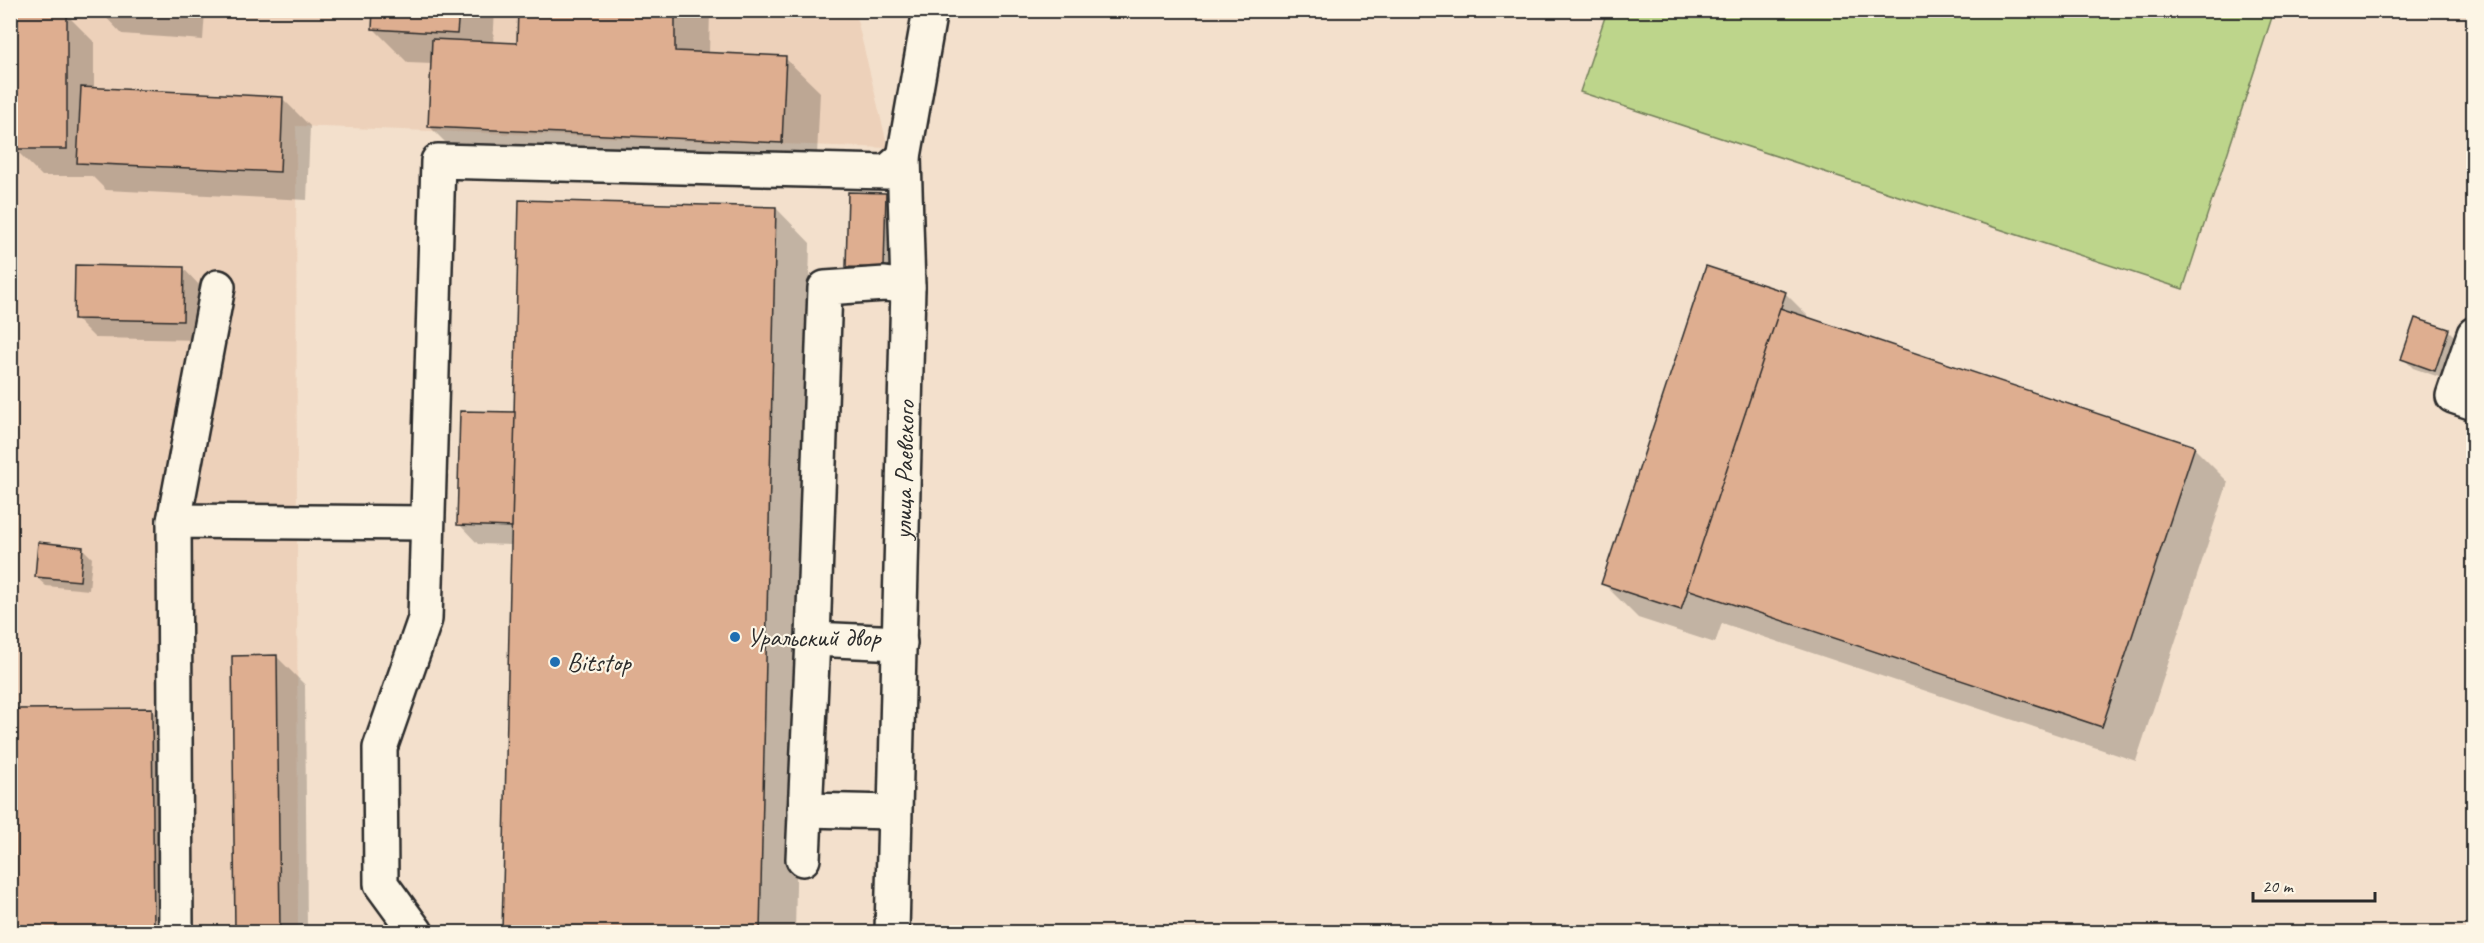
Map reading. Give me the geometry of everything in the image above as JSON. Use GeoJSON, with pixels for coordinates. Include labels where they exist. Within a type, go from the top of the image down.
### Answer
{"type":"FeatureCollection","features":[{"type":"Feature","properties":{"kind":"street","name":"улица Раевского"},"geometry":{"type":"LineString","coordinates":[[892,933],[893,812],[900,643],[908,287],[904,157],[930,10]]}},
{"type":"Feature","properties":{"kind":"street"},"geometry":{"type":"LineString","coordinates":[[416,933],[381,884],[380,748],[424,619],[438,161],[887,172],[904,157]]}},
{"type":"Feature","properties":{"kind":"street"},"geometry":{"type":"LineString","coordinates":[[803,858],[825,288],[885,284],[908,287]]}},
{"type":"Feature","properties":{"kind":"street"},"geometry":{"type":"LineString","coordinates":[[176,933],[180,521],[218,287]]}},
{"type":"Feature","properties":{"kind":"street"},"geometry":{"type":"LineString","coordinates":[[2474,334],[2454,396],[2474,403]]}},
{"type":"Feature","properties":{"kind":"street"},"geometry":{"type":"LineString","coordinates":[[180,521],[427,523]]}},
{"type":"Feature","properties":{"kind":"street"},"geometry":{"type":"LineString","coordinates":[[813,639],[900,643]]}},
{"type":"Feature","properties":{"kind":"street"},"geometry":{"type":"LineString","coordinates":[[805,810],[893,812]]}},
{"type":"Feature","properties":{"kind":"shaded area"},"geometry":{"type":"Polygon","coordinates":[[[10,11],[855,11],[888,148],[296,126],[298,932],[11,932],[10,11]]]}},
{"type":"Feature","properties":{"kind":"green space"},"geometry":{"type":"Polygon","coordinates":[[[1607,10],[2274,11],[2183,289],[1580,92],[1607,10]]]}},
{"type":"Feature","properties":{"kind":"building"},"geometry":{"type":"Polygon","coordinates":[[[373,10],[459,10],[457,34],[372,29],[373,10]]]}},
{"type":"Feature","properties":{"kind":"building"},"geometry":{"type":"Polygon","coordinates":[[[518,10],[675,10],[675,51],[786,56],[782,143],[428,127],[432,39],[517,43],[518,10]]]}},
{"type":"Feature","properties":{"kind":"building"},"geometry":{"type":"Polygon","coordinates":[[[11,13],[67,13],[67,149],[12,149],[11,13]]]}},
{"type":"Feature","properties":{"kind":"building"},"geometry":{"type":"Polygon","coordinates":[[[81,87],[283,97],[280,172],[77,163],[81,87]]]}},
{"type":"Feature","properties":{"kind":"building"},"geometry":{"type":"Polygon","coordinates":[[[848,192],[886,193],[884,268],[846,267],[848,192]]]}},
{"type":"Feature","properties":{"kind":"building"},"geometry":{"type":"Polygon","coordinates":[[[519,200],[776,207],[760,932],[502,932],[519,200]]]}},
{"type":"Feature","properties":{"kind":"building"},"geometry":{"type":"Polygon","coordinates":[[[75,265],[184,267],[183,321],[74,319],[75,265]]]}},
{"type":"Feature","properties":{"kind":"building"},"geometry":{"type":"Polygon","coordinates":[[[1706,266],[1786,292],[1681,610],[1601,584],[1706,266]]]}},
{"type":"Feature","properties":{"kind":"building"},"geometry":{"type":"Polygon","coordinates":[[[1780,308],[2195,446],[2102,727],[1687,589],[1780,308]]]}},
{"type":"Feature","properties":{"kind":"building"},"geometry":{"type":"Polygon","coordinates":[[[2415,318],[2449,329],[2435,371],[2401,359],[2415,318]]]}},
{"type":"Feature","properties":{"kind":"building"},"geometry":{"type":"Polygon","coordinates":[[[460,411],[515,412],[512,527],[457,525],[460,411]]]}},
{"type":"Feature","properties":{"kind":"building"},"geometry":{"type":"Polygon","coordinates":[[[38,542],[83,547],[80,581],[35,577],[38,542]]]}},
{"type":"Feature","properties":{"kind":"building"},"geometry":{"type":"Polygon","coordinates":[[[277,655],[280,932],[235,932],[232,656],[277,655]]]}},
{"type":"Feature","properties":{"kind":"building"},"geometry":{"type":"Polygon","coordinates":[[[152,708],[154,932],[16,932],[14,709],[152,708]]]}},
{"type":"Feature","properties":{"kind":"place","name":"Уральский двор"},"geometry":{"type":"Point","coordinates":[735,637]}},
{"type":"Feature","properties":{"kind":"place","name":"Bitstop"},"geometry":{"type":"Point","coordinates":[555,662]}}]}
